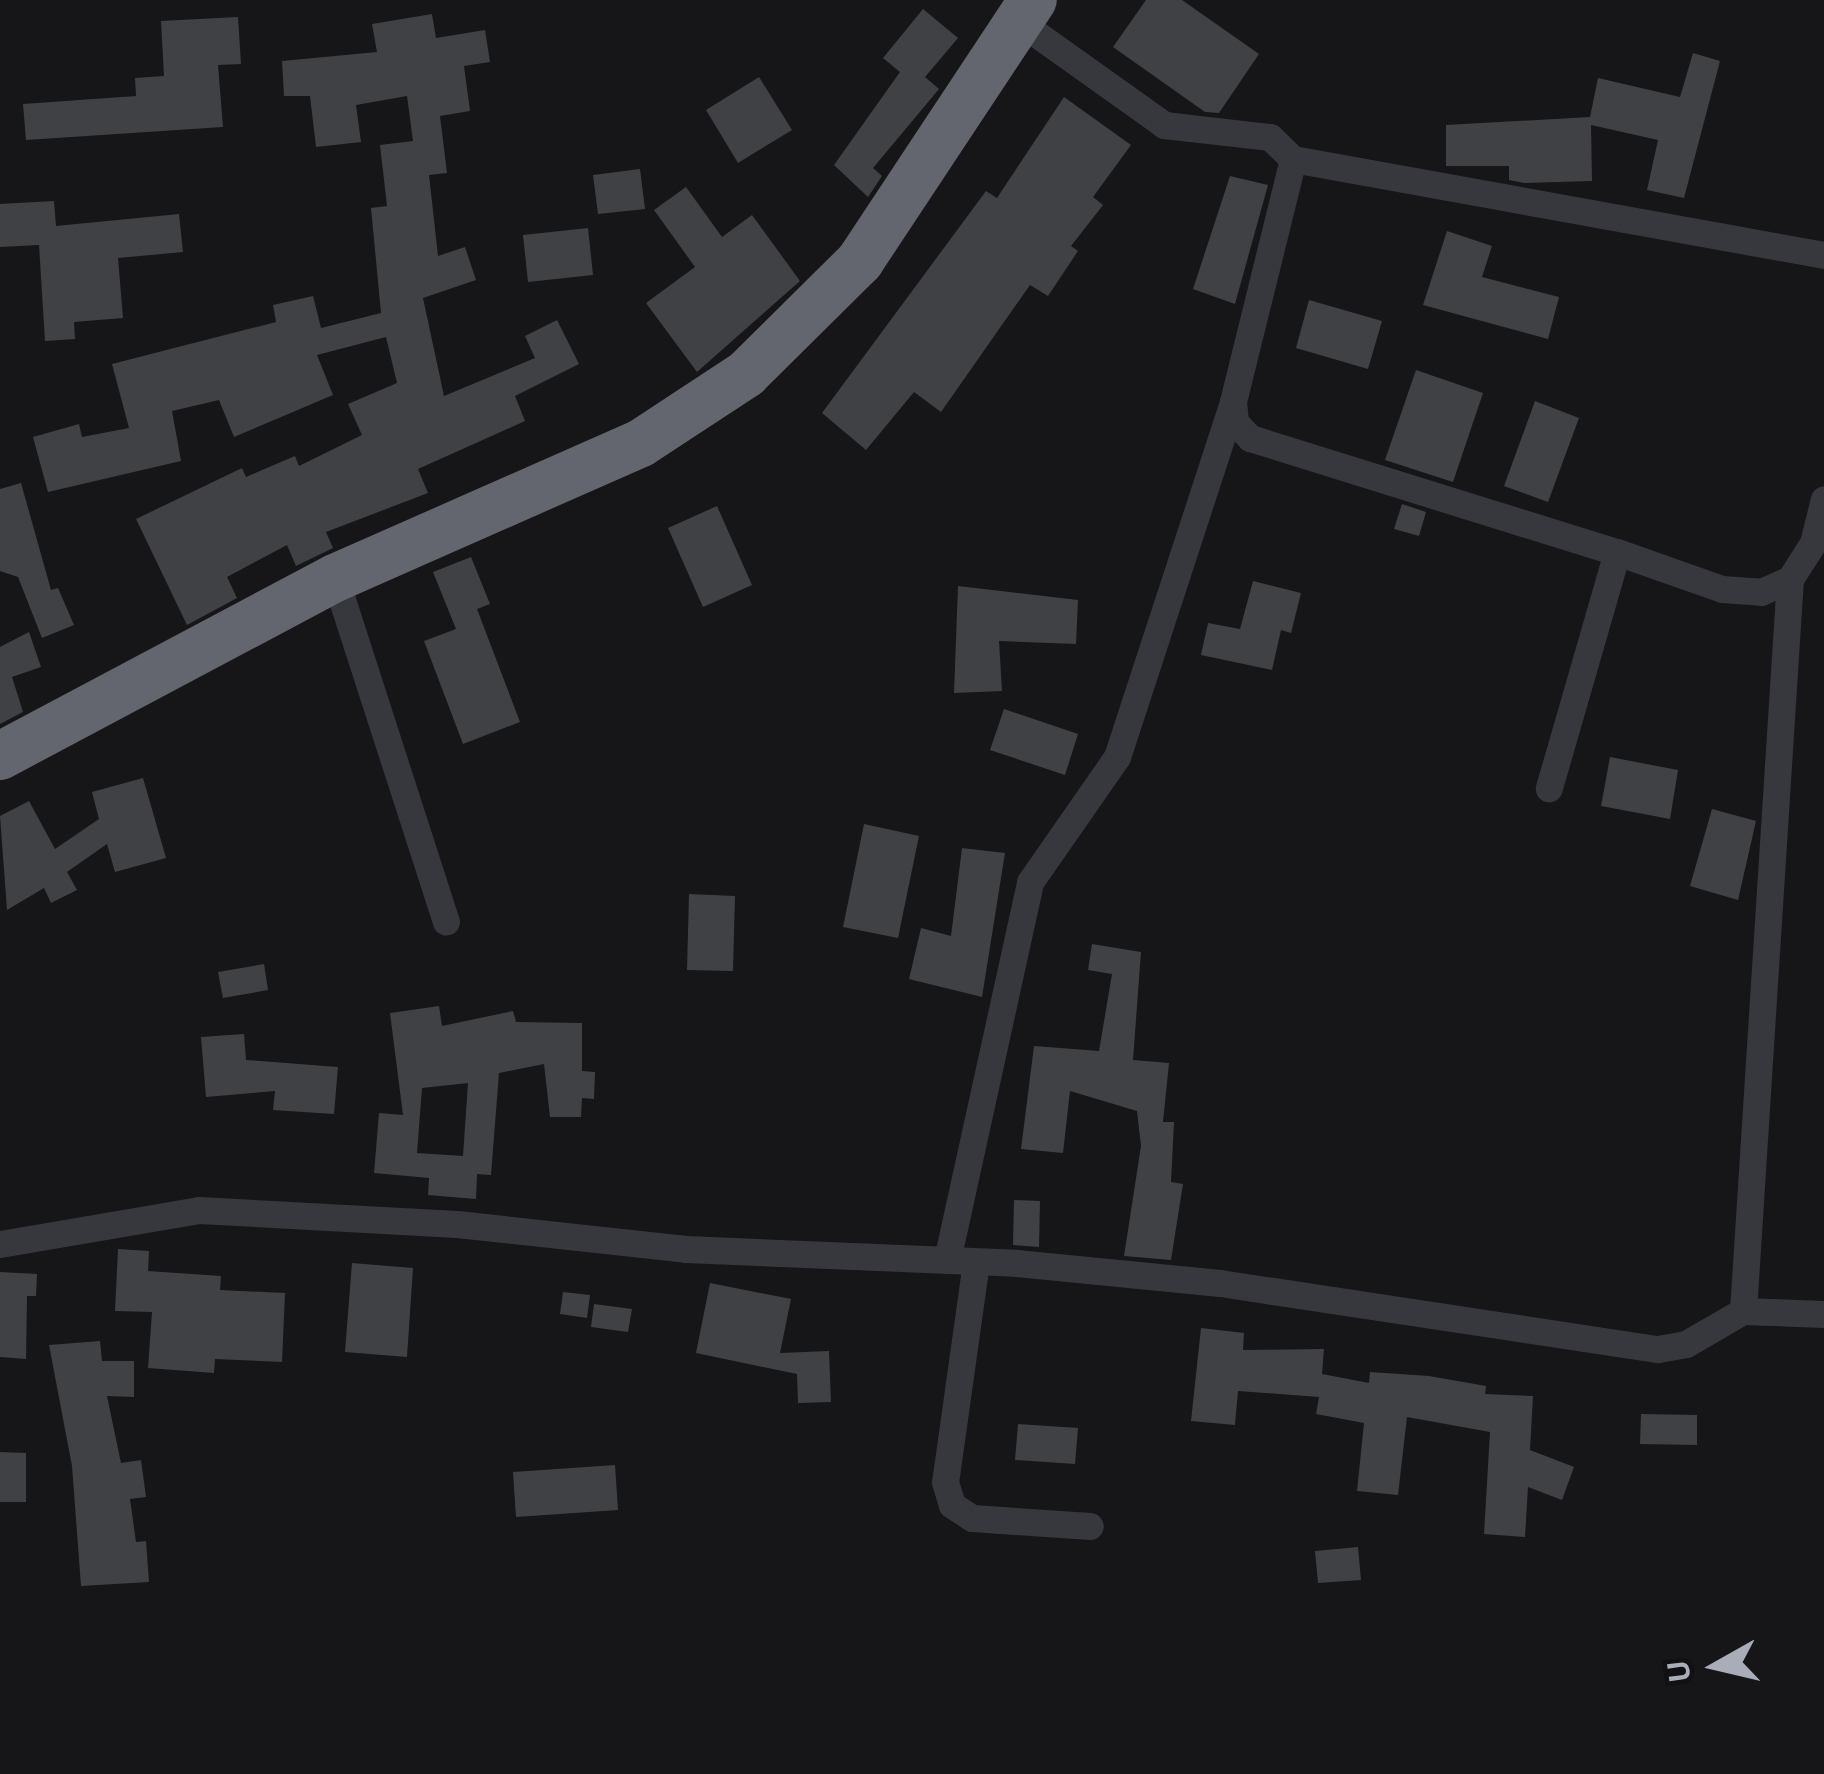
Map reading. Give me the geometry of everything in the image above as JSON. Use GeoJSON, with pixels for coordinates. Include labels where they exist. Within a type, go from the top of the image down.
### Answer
{"type":"FeatureCollection","features":[{"type":"Feature","properties":{"kind":"highway"},"geometry":{"type":"LineString","coordinates":[[0,756],[334,578],[641,443],[746,374],[860,261],[1025,10]]}},
{"type":"Feature","properties":{"kind":"street"},"geometry":{"type":"LineString","coordinates":[[1025,10],[1164,125],[1270,137],[1293,159],[1824,255]]}},
{"type":"Feature","properties":{"kind":"street"},"geometry":{"type":"LineString","coordinates":[[947,1260],[1030,882],[1117,757],[1233,402],[1293,159]]}},
{"type":"Feature","properties":{"kind":"street"},"geometry":{"type":"LineString","coordinates":[[1233,402],[1235,422],[1250,438],[1722,589],[1761,592],[1790,579]]}},
{"type":"Feature","properties":{"kind":"street"},"geometry":{"type":"LineString","coordinates":[[1743,1311],[1790,579],[1813,543],[1824,499]]}},
{"type":"Feature","properties":{"kind":"street"},"geometry":{"type":"LineString","coordinates":[[1549,788],[1617,552]]}},
{"type":"Feature","properties":{"kind":"street"},"geometry":{"type":"LineString","coordinates":[[334,578],[446,921]]}},
{"type":"Feature","properties":{"kind":"street"},"geometry":{"type":"LineString","coordinates":[[0,1244],[200,1210],[457,1224],[686,1249],[947,1260],[1220,1283],[1658,1349],[1686,1343],[1743,1311],[1824,1314]]}},
{"type":"Feature","properties":{"kind":"street"},"geometry":{"type":"LineString","coordinates":[[976,1262],[945,1482],[952,1505],[972,1518],[1090,1526]]}},
{"type":"Feature","properties":{"kind":"building"},"geometry":{"type":"Polygon","coordinates":[[[1146,0],[1182,0],[1259,54],[1219,113],[1205,112],[1113,47],[1146,0]]]}},
{"type":"Feature","properties":{"kind":"building"},"geometry":{"type":"Polygon","coordinates":[[[923,9],[958,38],[925,77],[939,89],[873,168],[882,176],[868,197],[834,165],[900,72],[883,58],[923,9]]]}},
{"type":"Feature","properties":{"kind":"building"},"geometry":{"type":"Polygon","coordinates":[[[432,14],[436,38],[485,30],[490,62],[464,66],[470,111],[440,116],[447,173],[429,175],[438,256],[465,247],[476,280],[423,298],[444,396],[535,358],[525,336],[557,320],[579,364],[515,396],[525,421],[418,469],[428,493],[326,532],[333,548],[296,566],[287,545],[227,577],[237,598],[187,625],[136,519],[242,468],[246,477],[295,456],[299,466],[362,435],[348,404],[397,383],[386,337],[317,355],[333,395],[234,437],[219,400],[172,411],[181,461],[48,492],[33,437],[79,424],[82,437],[129,428],[112,364],[276,322],[273,305],[313,296],[321,328],[381,313],[371,208],[387,206],[380,145],[413,141],[407,96],[356,105],[361,142],[316,147],[310,96],[284,96],[282,61],[377,52],[372,24],[432,14]]]}},
{"type":"Feature","properties":{"kind":"building"},"geometry":{"type":"Polygon","coordinates":[[[238,17],[241,64],[218,65],[223,127],[26,140],[23,104],[136,96],[135,78],[164,76],[161,21],[238,17]]]}},
{"type":"Feature","properties":{"kind":"building"},"geometry":{"type":"Polygon","coordinates":[[[1693,53],[1720,61],[1684,198],[1647,190],[1658,140],[1591,125],[1592,181],[1524,183],[1509,180],[1509,166],[1446,166],[1446,125],[1590,117],[1598,78],[1680,97],[1693,53]]]}},
{"type":"Feature","properties":{"kind":"building"},"geometry":{"type":"Polygon","coordinates":[[[759,77],[792,130],[738,163],[706,110],[759,77]]]}},
{"type":"Feature","properties":{"kind":"building"},"geometry":{"type":"Polygon","coordinates":[[[1064,97],[1131,145],[1093,197],[1103,205],[1071,246],[1078,251],[1048,296],[1030,285],[941,412],[914,392],[866,450],[822,413],[986,191],[997,198],[1064,97]]]}},
{"type":"Feature","properties":{"kind":"building"},"geometry":{"type":"Polygon","coordinates":[[[640,169],[645,209],[598,214],[593,175],[640,169]]]}},
{"type":"Feature","properties":{"kind":"building"},"geometry":{"type":"Polygon","coordinates":[[[1230,176],[1268,185],[1235,304],[1193,289],[1230,176]]]}},
{"type":"Feature","properties":{"kind":"building"},"geometry":{"type":"Polygon","coordinates":[[[686,187],[722,237],[752,215],[800,281],[697,372],[646,303],[695,267],[654,210],[686,187]]]}},
{"type":"Feature","properties":{"kind":"building"},"geometry":{"type":"Polygon","coordinates":[[[54,201],[56,226],[179,214],[183,252],[118,258],[123,318],[74,322],[75,339],[45,341],[39,245],[0,247],[0,204],[54,201]]]}},
{"type":"Feature","properties":{"kind":"building"},"geometry":{"type":"Polygon","coordinates":[[[588,228],[593,275],[528,282],[523,235],[588,228]]]}},
{"type":"Feature","properties":{"kind":"building"},"geometry":{"type":"Polygon","coordinates":[[[1447,231],[1492,246],[1482,277],[1559,297],[1548,339],[1423,305],[1447,231]]]}},
{"type":"Feature","properties":{"kind":"building"},"geometry":{"type":"Polygon","coordinates":[[[1309,300],[1382,321],[1368,369],[1296,348],[1309,300]]]}},
{"type":"Feature","properties":{"kind":"building"},"geometry":{"type":"Polygon","coordinates":[[[1416,370],[1483,393],[1453,482],[1385,460],[1416,370]]]}},
{"type":"Feature","properties":{"kind":"building"},"geometry":{"type":"Polygon","coordinates":[[[1535,401],[1579,418],[1548,502],[1504,486],[1535,401]]]}},
{"type":"Feature","properties":{"kind":"building"},"geometry":{"type":"Polygon","coordinates":[[[21,483],[51,590],[58,588],[74,625],[42,638],[18,577],[0,571],[0,489],[21,483]]]}},
{"type":"Feature","properties":{"kind":"building"},"geometry":{"type":"Polygon","coordinates":[[[1402,504],[1426,512],[1419,536],[1394,529],[1402,504]]]}},
{"type":"Feature","properties":{"kind":"building"},"geometry":{"type":"Polygon","coordinates":[[[717,506],[752,585],[703,607],[668,528],[717,506]]]}},
{"type":"Feature","properties":{"kind":"building"},"geometry":{"type":"Polygon","coordinates":[[[471,557],[490,604],[477,609],[520,722],[463,744],[424,641],[456,629],[433,572],[471,557]]]}},
{"type":"Feature","properties":{"kind":"building"},"geometry":{"type":"Polygon","coordinates":[[[1253,581],[1301,593],[1291,633],[1281,630],[1272,670],[1201,655],[1208,623],[1240,629],[1253,581]]]}},
{"type":"Feature","properties":{"kind":"building"},"geometry":{"type":"Polygon","coordinates":[[[958,586],[1078,600],[1076,644],[999,641],[1002,691],[954,693],[958,586]]]}},
{"type":"Feature","properties":{"kind":"building"},"geometry":{"type":"Polygon","coordinates":[[[29,632],[41,667],[12,677],[23,712],[0,724],[0,647],[29,632]]]}},
{"type":"Feature","properties":{"kind":"building"},"geometry":{"type":"Polygon","coordinates":[[[1004,709],[1078,734],[1065,775],[990,750],[1004,709]]]}},
{"type":"Feature","properties":{"kind":"building"},"geometry":{"type":"Polygon","coordinates":[[[1610,757],[1678,770],[1670,819],[1601,806],[1610,757]]]}},
{"type":"Feature","properties":{"kind":"building"},"geometry":{"type":"Polygon","coordinates":[[[143,778],[166,858],[115,872],[107,844],[67,872],[77,890],[51,903],[44,888],[7,910],[0,816],[29,801],[55,849],[99,819],[92,792],[143,778]]]}},
{"type":"Feature","properties":{"kind":"building"},"geometry":{"type":"Polygon","coordinates":[[[1712,809],[1756,821],[1738,900],[1690,886],[1712,809]]]}},
{"type":"Feature","properties":{"kind":"building"},"geometry":{"type":"Polygon","coordinates":[[[864,824],[919,836],[898,938],[843,927],[864,824]]]}},
{"type":"Feature","properties":{"kind":"building"},"geometry":{"type":"Polygon","coordinates":[[[962,848],[1005,853],[982,997],[909,979],[921,928],[951,936],[962,848]]]}},
{"type":"Feature","properties":{"kind":"building"},"geometry":{"type":"Polygon","coordinates":[[[689,894],[735,896],[733,971],[687,970],[689,894]]]}},
{"type":"Feature","properties":{"kind":"building"},"geometry":{"type":"Polygon","coordinates":[[[1092,944],[1141,952],[1133,1060],[1169,1063],[1163,1122],[1174,1122],[1171,1182],[1183,1184],[1171,1260],[1124,1256],[1141,1146],[1137,1111],[1070,1091],[1063,1153],[1021,1149],[1034,1046],[1099,1051],[1112,974],[1088,970],[1092,944]]]}},
{"type":"Feature","properties":{"kind":"building"},"geometry":{"type":"Polygon","coordinates":[[[264,964],[268,990],[223,998],[218,972],[264,964]]]}},
{"type":"Feature","properties":{"kind":"building"},"geometry":{"type":"Polygon","coordinates":[[[439,1006],[442,1026],[513,1011],[516,1022],[582,1023],[582,1071],[595,1072],[594,1099],[582,1098],[581,1117],[550,1117],[544,1064],[499,1073],[491,1175],[477,1174],[476,1199],[428,1195],[429,1178],[374,1173],[379,1113],[403,1115],[390,1013],[439,1006]],[[468,1083],[422,1088],[417,1153],[463,1156],[468,1083]]]}},
{"type":"Feature","properties":{"kind":"building"},"geometry":{"type":"Polygon","coordinates":[[[244,1034],[246,1060],[338,1067],[334,1114],[273,1110],[275,1091],[206,1097],[201,1037],[244,1034]]]}},
{"type":"Feature","properties":{"kind":"building"},"geometry":{"type":"Polygon","coordinates":[[[1014,1200],[1040,1201],[1039,1247],[1013,1245],[1014,1200]]]}},
{"type":"Feature","properties":{"kind":"building"},"geometry":{"type":"Polygon","coordinates":[[[118,1249],[149,1251],[148,1271],[221,1276],[220,1290],[285,1293],[282,1362],[215,1359],[214,1373],[148,1368],[152,1312],[115,1311],[118,1249]]]}},
{"type":"Feature","properties":{"kind":"building"},"geometry":{"type":"Polygon","coordinates":[[[352,1263],[413,1268],[407,1357],[345,1352],[352,1263]]]}},
{"type":"Feature","properties":{"kind":"building"},"geometry":{"type":"Polygon","coordinates":[[[0,1272],[37,1274],[36,1296],[27,1296],[26,1359],[0,1357],[0,1272]]]}},
{"type":"Feature","properties":{"kind":"building"},"geometry":{"type":"Polygon","coordinates":[[[710,1283],[791,1299],[780,1353],[829,1351],[831,1402],[798,1403],[797,1374],[696,1353],[710,1283]]]}},
{"type":"Feature","properties":{"kind":"building"},"geometry":{"type":"Polygon","coordinates":[[[563,1292],[590,1295],[587,1318],[560,1314],[563,1292]]]}},
{"type":"Feature","properties":{"kind":"building"},"geometry":{"type":"Polygon","coordinates":[[[594,1304],[632,1309],[628,1332],[591,1327],[594,1304]]]}},
{"type":"Feature","properties":{"kind":"building"},"geometry":{"type":"Polygon","coordinates":[[[1201,1328],[1244,1333],[1243,1350],[1324,1349],[1322,1374],[1369,1383],[1370,1372],[1429,1376],[1486,1386],[1485,1394],[1533,1396],[1530,1450],[1574,1467],[1562,1500],[1528,1487],[1525,1537],[1484,1534],[1490,1432],[1407,1417],[1398,1495],[1357,1491],[1364,1423],[1316,1414],[1319,1397],[1238,1391],[1235,1425],[1191,1421],[1201,1328]]]}},
{"type":"Feature","properties":{"kind":"building"},"geometry":{"type":"Polygon","coordinates":[[[100,1341],[102,1361],[134,1361],[134,1397],[107,1396],[121,1463],[141,1460],[146,1497],[130,1499],[136,1542],[146,1541],[149,1582],[81,1586],[72,1466],[49,1345],[100,1341]]]}},
{"type":"Feature","properties":{"kind":"building"},"geometry":{"type":"Polygon","coordinates":[[[1641,1414],[1697,1415],[1697,1445],[1640,1444],[1641,1414]]]}},
{"type":"Feature","properties":{"kind":"building"},"geometry":{"type":"Polygon","coordinates":[[[1018,1424],[1078,1428],[1075,1464],[1015,1460],[1018,1424]]]}},
{"type":"Feature","properties":{"kind":"building"},"geometry":{"type":"Polygon","coordinates":[[[0,1452],[26,1453],[26,1502],[0,1502],[0,1452]]]}},
{"type":"Feature","properties":{"kind":"building"},"geometry":{"type":"Polygon","coordinates":[[[615,1465],[618,1510],[516,1517],[513,1472],[615,1465]]]}},
{"type":"Feature","properties":{"kind":"building"},"geometry":{"type":"Polygon","coordinates":[[[1358,1547],[1361,1580],[1318,1583],[1315,1551],[1358,1547]]]}}]}
